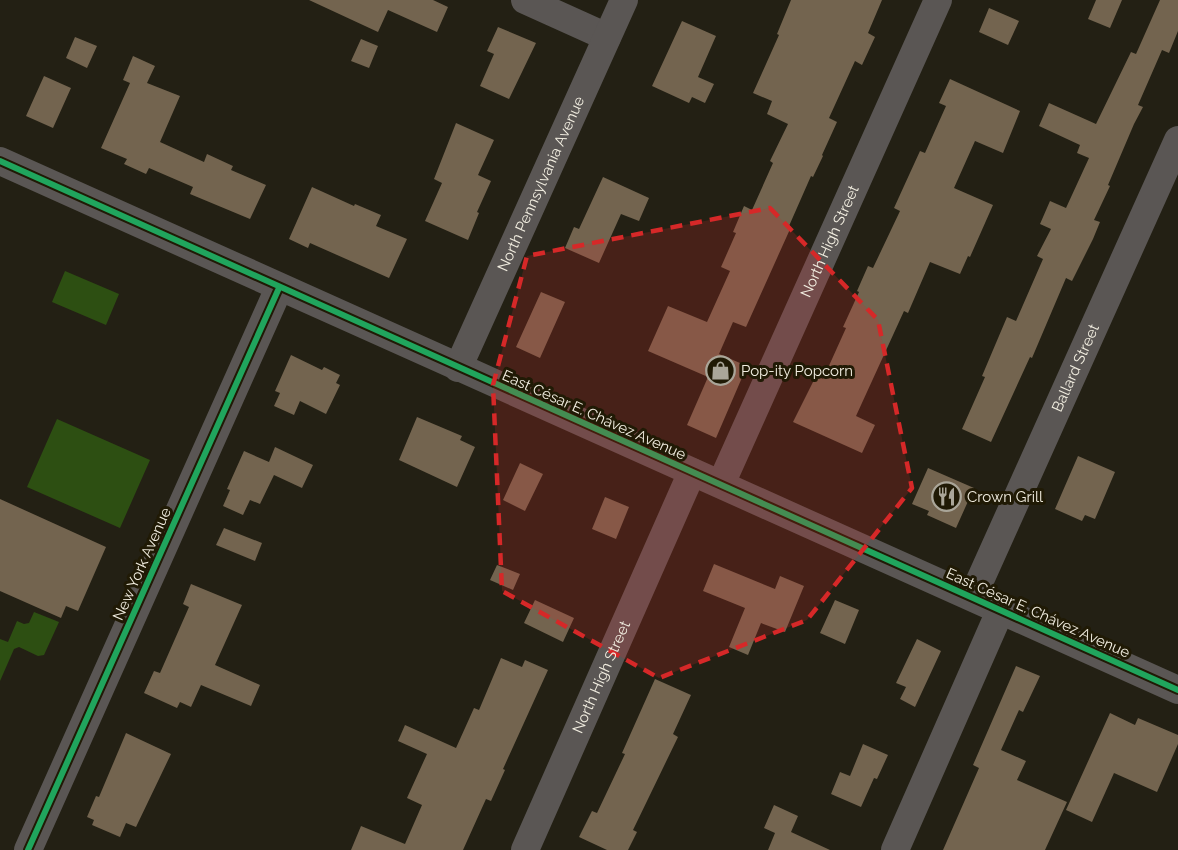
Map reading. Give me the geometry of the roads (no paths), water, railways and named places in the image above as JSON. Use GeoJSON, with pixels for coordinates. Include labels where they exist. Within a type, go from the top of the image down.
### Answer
{"type":"FeatureCollection","features":[{"type":"Feature","properties":{"kind":"street"},"geometry":{"type":"LineString","coordinates":[[525,0],[607,38]]}},
{"type":"Feature","properties":{"kind":"street","name":"North Pennsylvania Avenue"},"geometry":{"type":"LineString","coordinates":[[458,368],[624,0]]}},
{"type":"Feature","properties":{"kind":"street","name":"North High Street"},"geometry":{"type":"LineString","coordinates":[[721,484],[938,0]]}},
{"type":"Feature","properties":{"kind":"street","name":"Ballard Street"},"geometry":{"type":"LineString","coordinates":[[972,596],[1178,140]]}},
{"type":"Feature","properties":{"kind":"street","name":"East César E. Chávez Avenue"},"geometry":{"type":"LineString","coordinates":[[0,161],[1178,690]]}},
{"type":"Feature","properties":{"kind":"street","name":"New York Avenue"},"geometry":{"type":"LineString","coordinates":[[28,850],[279,288]]}},
{"type":"Feature","properties":{"kind":"street","name":"North High Street"},"geometry":{"type":"LineString","coordinates":[[525,850],[692,472]]}},
{"type":"Feature","properties":{"kind":"street"},"geometry":{"type":"LineString","coordinates":[[896,850],[1002,609]]}},
{"type":"Feature","properties":{"kind":"place","name":"Pop-ity Popcorn"},"geometry":{"type":"Point","coordinates":[720,371]}},
{"type":"Feature","properties":{"kind":"place","name":"Crown Grill"},"geometry":{"type":"Point","coordinates":[946,497]}}]}
